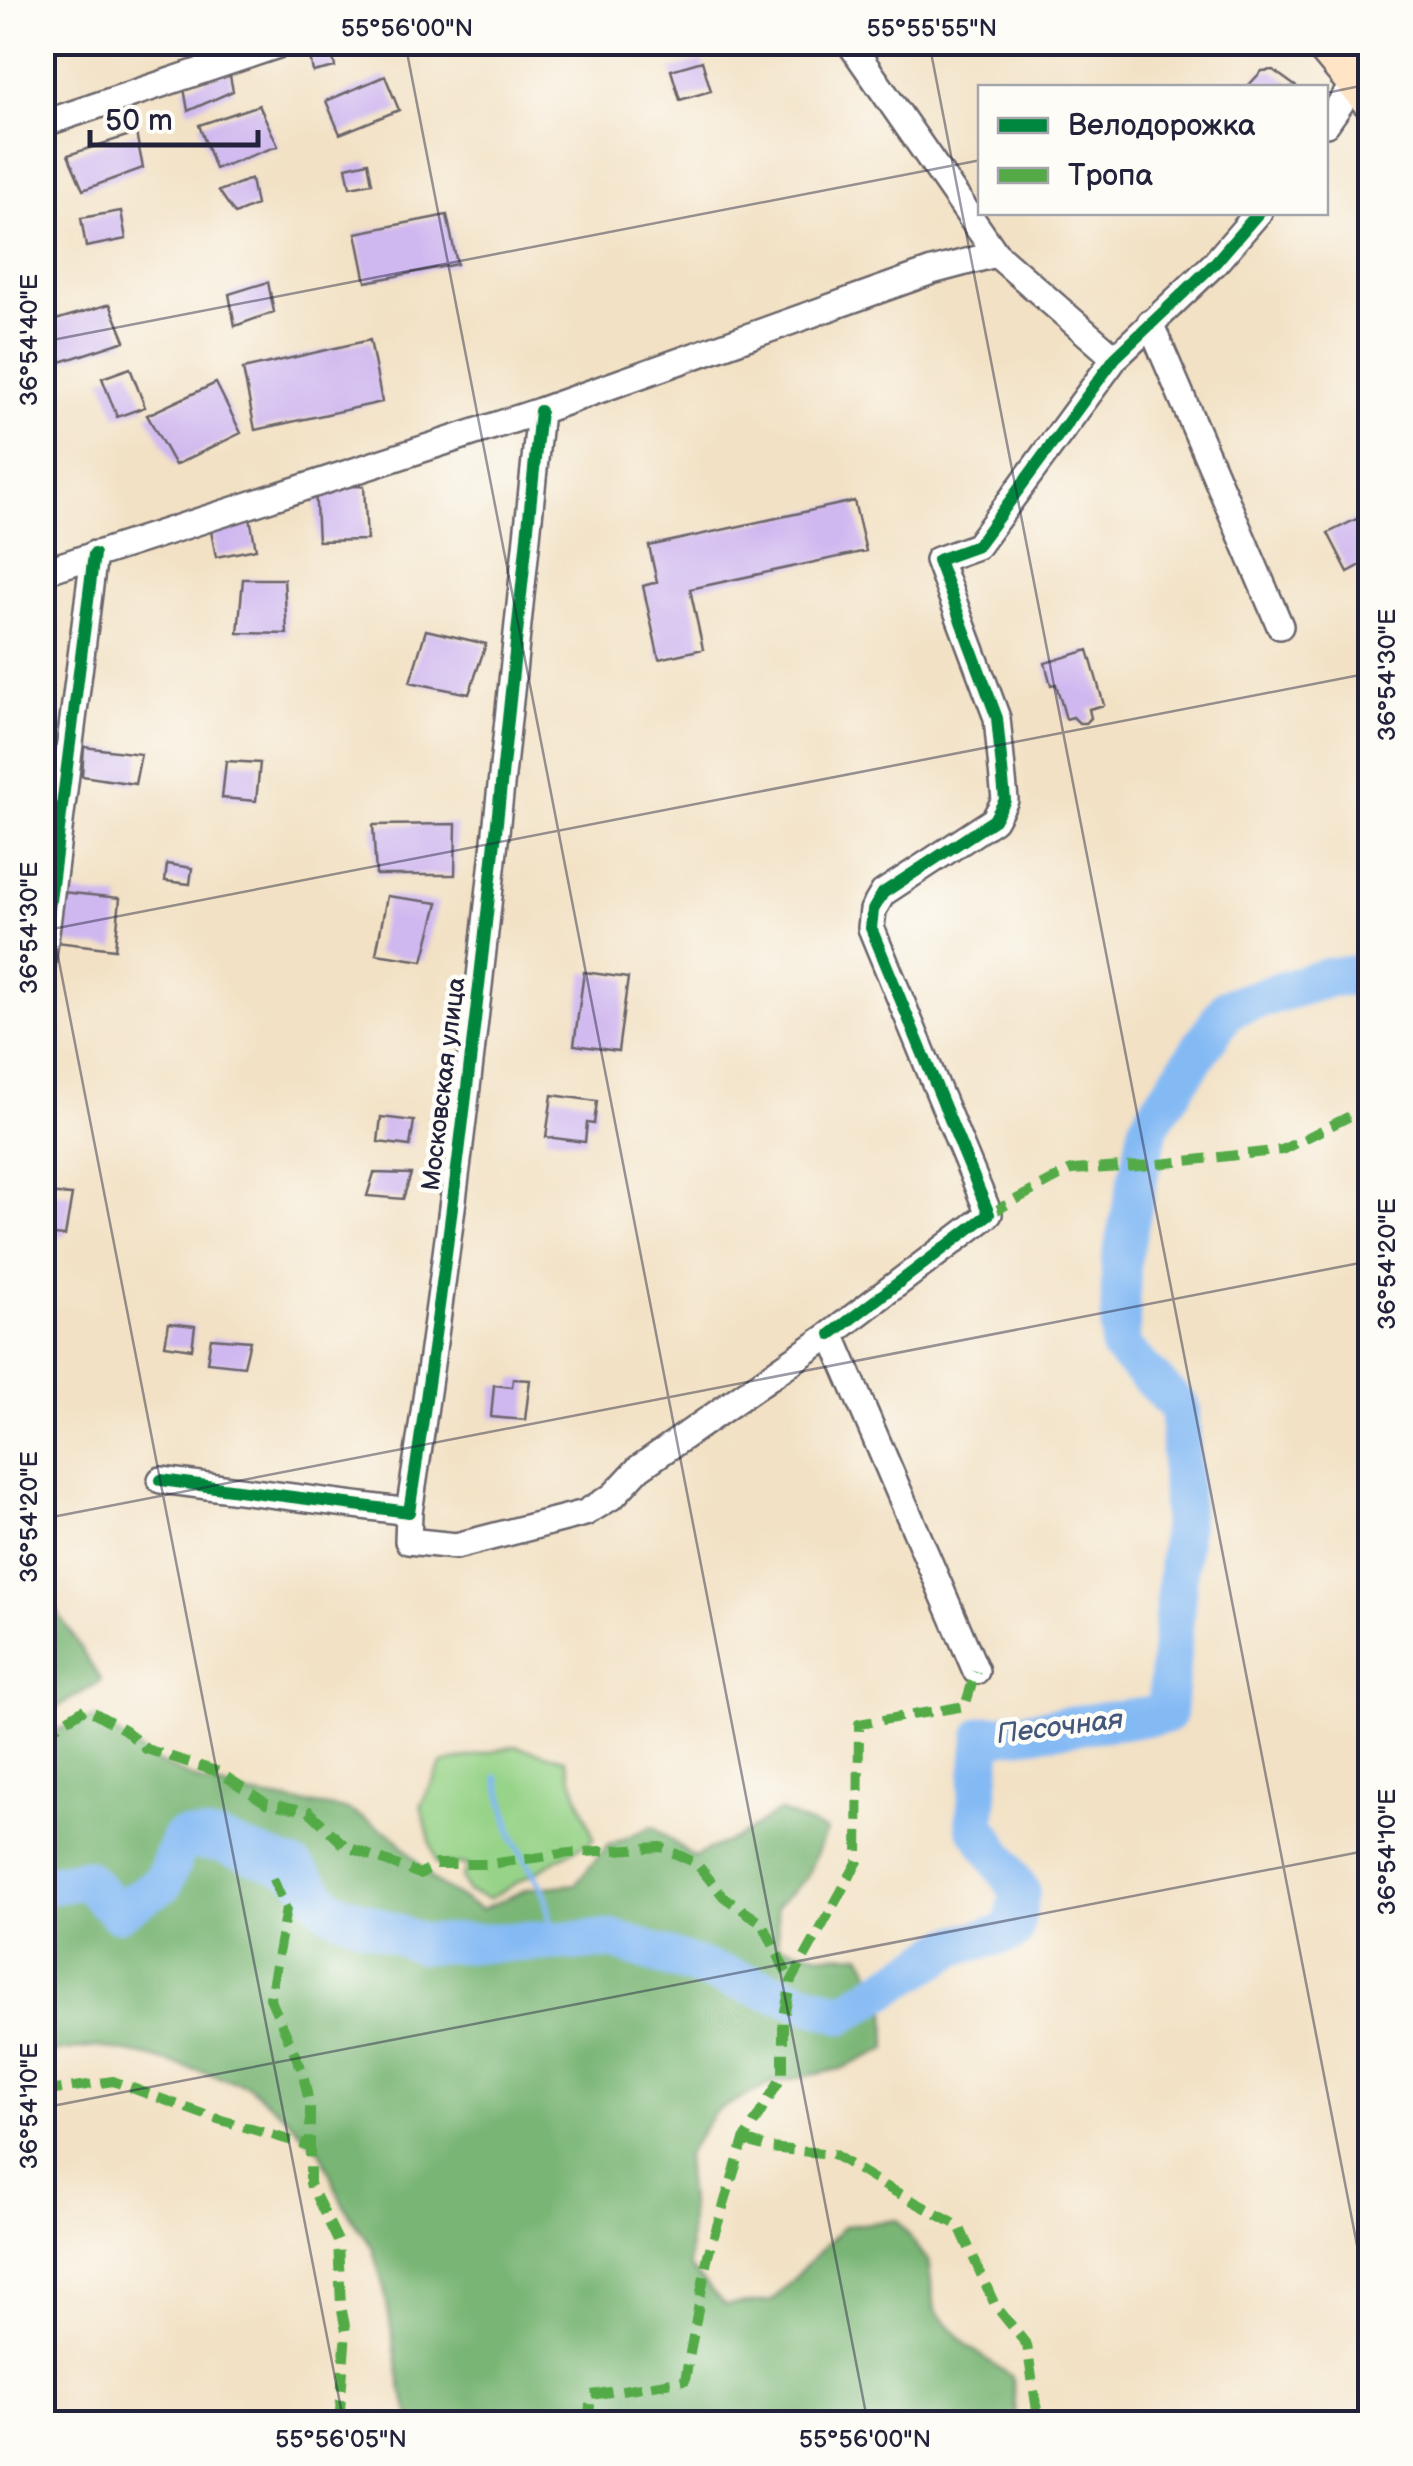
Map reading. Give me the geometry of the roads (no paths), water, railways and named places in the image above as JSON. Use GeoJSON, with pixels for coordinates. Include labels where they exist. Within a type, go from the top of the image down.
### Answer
{"type":"FeatureCollection","features":[{"type":"Feature","properties":{"kind":"main road"},"geometry":{"type":"LineString","coordinates":[[1321,42],[1362,93]]}},
{"type":"Feature","properties":{"kind":"street"},"geometry":{"type":"LineString","coordinates":[[42,124],[287,42]]}},
{"type":"Feature","properties":{"kind":"street"},"geometry":{"type":"LineString","coordinates":[[848,42],[996,254],[1115,358]]}},
{"type":"Feature","properties":{"kind":"street"},"geometry":{"type":"LineString","coordinates":[[1328,122],[1362,93]]}},
{"type":"Feature","properties":{"kind":"street"},"geometry":{"type":"LineString","coordinates":[[161,1480],[409,1512],[408,1541],[456,1546],[585,1513],[613,1496],[639,1468],[831,1334],[989,1214],[872,928],[873,910],[884,893],[994,820],[1005,800],[998,718],[938,560],[977,546],[1115,358],[1215,263],[1256,215]]}},
{"type":"Feature","properties":{"kind":"street"},"geometry":{"type":"LineString","coordinates":[[42,572],[540,412],[932,271],[996,254]]}},
{"type":"Feature","properties":{"kind":"street"},"geometry":{"type":"LineString","coordinates":[[1150,323],[1280,626]]}},
{"type":"Feature","properties":{"kind":"street","name":"Московская улица"},"geometry":{"type":"LineString","coordinates":[[409,1512],[433,1360],[491,883],[540,412]]}},
{"type":"Feature","properties":{"kind":"street"},"geometry":{"type":"LineString","coordinates":[[42,964],[94,554]]}},
{"type":"Feature","properties":{"kind":"street"},"geometry":{"type":"LineString","coordinates":[[831,1334],[976,1671]]}},
{"type":"Feature","properties":{"kind":"waterway","name":"Песочная"},"geometry":{"type":"LineString","coordinates":[[42,1886],[85,1879],[118,1912],[163,1883],[181,1839],[219,1842],[296,1870],[330,1909],[422,1944],[614,1940],[843,2014],[953,1946],[1013,1932],[1020,1891],[975,1824],[984,1736],[1166,1714],[1182,1522],[1180,1408],[1120,1347],[1121,1262],[1149,1125],[1228,1008],[1330,977],[1370,975]]}},
{"type":"Feature","properties":{"kind":"waterway"},"geometry":{"type":"LineString","coordinates":[[497,1777],[513,1838],[545,1894],[552,1941]]}}]}
